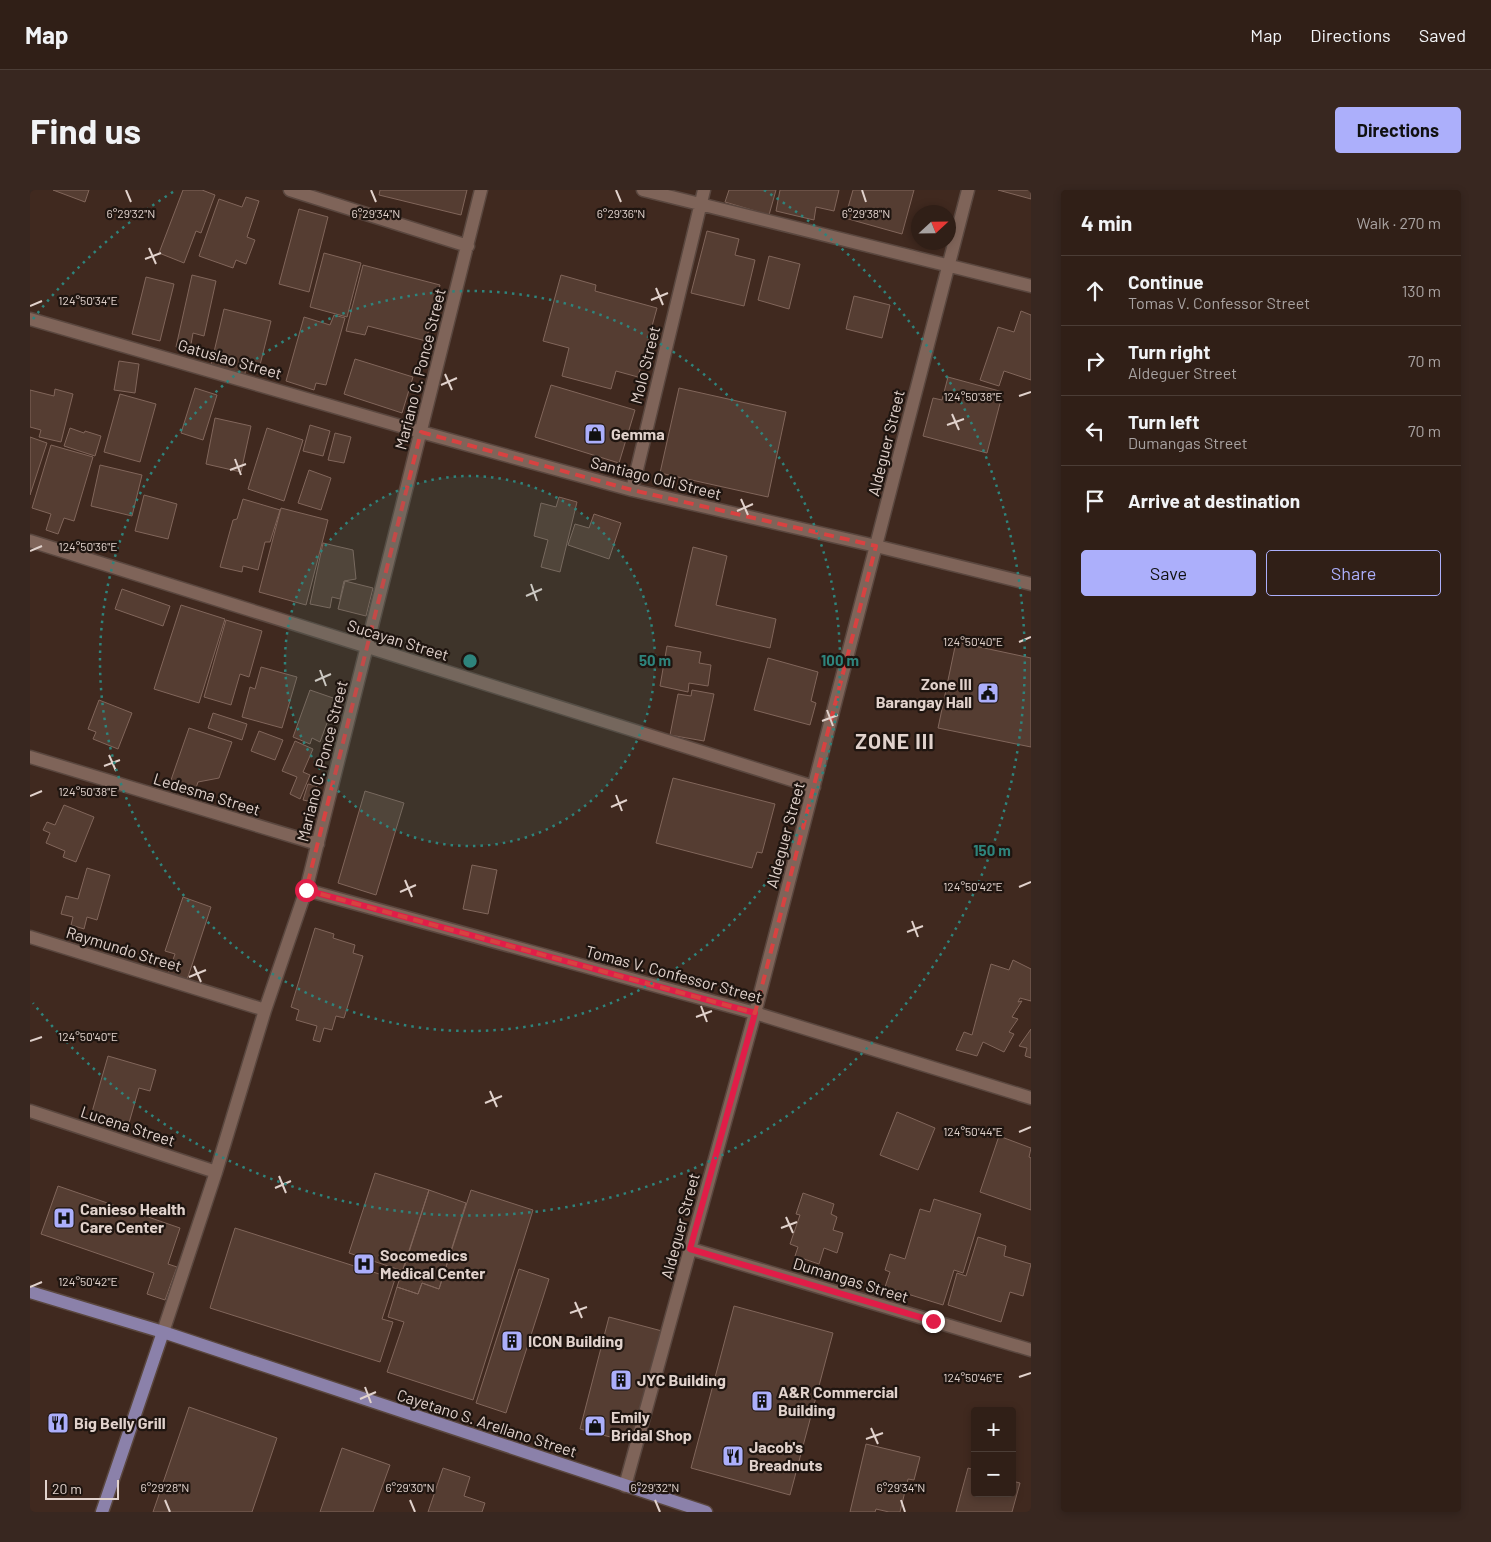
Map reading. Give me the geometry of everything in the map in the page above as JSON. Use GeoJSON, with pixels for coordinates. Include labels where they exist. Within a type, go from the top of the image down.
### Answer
{"type":"FeatureCollection","features":[{"type":"Feature","properties":{"kind":"main road","name":"Cayetano S. Arellano Street"},"geometry":{"type":"LineString","coordinates":[[30,1292],[163,1332],[706,1512]]}},
{"type":"Feature","properties":{"kind":"main road"},"geometry":{"type":"LineString","coordinates":[[102,1512],[163,1332]]}},
{"type":"Feature","properties":{"kind":"street"},"geometry":{"type":"LineString","coordinates":[[290,190],[468,246]]}},
{"type":"Feature","properties":{"kind":"street","name":"Mariano C. Ponce Street"},"geometry":{"type":"LineString","coordinates":[[163,1332],[216,1172],[264,1010],[306,890],[481,190]]}},
{"type":"Feature","properties":{"kind":"street"},"geometry":{"type":"LineString","coordinates":[[643,190],[1031,286]]}},
{"type":"Feature","properties":{"kind":"street","name":"Molo Street"},"geometry":{"type":"LineString","coordinates":[[632,490],[704,190]]}},
{"type":"Feature","properties":{"kind":"street","name":"Aldeguer Street"},"geometry":{"type":"LineString","coordinates":[[625,1486],[755,1013],[968,190]]}},
{"type":"Feature","properties":{"kind":"street","name":"Gatuslao Street"},"geometry":{"type":"LineString","coordinates":[[30,318],[421,432]]}},
{"type":"Feature","properties":{"kind":"street","name":"Santiago Odi Street"},"geometry":{"type":"LineString","coordinates":[[421,432],[632,490],[1031,584]]}},
{"type":"Feature","properties":{"kind":"street","name":"Sucayan Street"},"geometry":{"type":"LineString","coordinates":[[30,541],[814,787]]}},
{"type":"Feature","properties":{"kind":"street","name":"Ledesma Street"},"geometry":{"type":"LineString","coordinates":[[30,758],[318,844]]}},
{"type":"Feature","properties":{"kind":"street","name":"Tomas V. Confessor Street"},"geometry":{"type":"LineString","coordinates":[[306,890],[755,1013],[1031,1098]]}},
{"type":"Feature","properties":{"kind":"street","name":"Raymundo Street"},"geometry":{"type":"LineString","coordinates":[[30,937],[264,1010]]}},
{"type":"Feature","properties":{"kind":"street","name":"Lucena Street"},"geometry":{"type":"LineString","coordinates":[[30,1112],[216,1172]]}},
{"type":"Feature","properties":{"kind":"street","name":"Dumangas Street"},"geometry":{"type":"LineString","coordinates":[[690,1249],[1031,1350]]}},
{"type":"Feature","properties":{"kind":"highlighted area"},"geometry":{"type":"Polygon","coordinates":[[[421,432],[632,490],[876,546],[755,1013],[306,890],[421,432]]]}},
{"type":"Feature","properties":{"kind":"building"},"geometry":{"type":"Polygon","coordinates":[[[53,190],[89,190],[85,202],[53,190]]]}},
{"type":"Feature","properties":{"kind":"building"},"geometry":{"type":"Polygon","coordinates":[[[183,190],[202,190],[215,195],[201,233],[196,231],[184,263],[159,253],[183,190]]]}},
{"type":"Feature","properties":{"kind":"building"},"geometry":{"type":"Polygon","coordinates":[[[380,190],[467,190],[461,215],[379,195],[380,190]]]}},
{"type":"Feature","properties":{"kind":"building"},"geometry":{"type":"Polygon","coordinates":[[[729,190],[776,190],[769,215],[725,202],[729,190]]]}},
{"type":"Feature","properties":{"kind":"building"},"geometry":{"type":"Polygon","coordinates":[[[780,190],[839,190],[834,211],[816,207],[814,220],[776,211],[780,190]]]}},
{"type":"Feature","properties":{"kind":"building"},"geometry":{"type":"Polygon","coordinates":[[[853,190],[914,190],[902,234],[845,218],[853,190]]]}},
{"type":"Feature","properties":{"kind":"building"},"geometry":{"type":"Polygon","coordinates":[[[998,190],[1031,190],[1031,199],[998,190]]]}},
{"type":"Feature","properties":{"kind":"building"},"geometry":{"type":"Polygon","coordinates":[[[246,197],[259,201],[247,237],[255,240],[246,264],[236,260],[233,268],[199,256],[219,199],[242,207],[246,197]]]}},
{"type":"Feature","properties":{"kind":"building"},"geometry":{"type":"Polygon","coordinates":[[[299,209],[328,217],[309,292],[279,284],[299,209]]]}},
{"type":"Feature","properties":{"kind":"building"},"geometry":{"type":"Polygon","coordinates":[[[707,231],[739,239],[735,255],[755,260],[744,306],[691,293],[707,231]]]}},
{"type":"Feature","properties":{"kind":"building"},"geometry":{"type":"Polygon","coordinates":[[[324,253],[361,263],[347,317],[310,307],[324,253]]]}},
{"type":"Feature","properties":{"kind":"building"},"geometry":{"type":"Polygon","coordinates":[[[769,256],[800,264],[789,309],[758,300],[769,256]]]}},
{"type":"Feature","properties":{"kind":"building"},"geometry":{"type":"Polygon","coordinates":[[[363,265],[440,285],[426,341],[368,326],[365,335],[346,331],[363,265]]]}},
{"type":"Feature","properties":{"kind":"building"},"geometry":{"type":"Polygon","coordinates":[[[192,275],[216,281],[204,336],[193,333],[190,350],[176,347],[192,275]]]}},
{"type":"Feature","properties":{"kind":"building"},"geometry":{"type":"Polygon","coordinates":[[[561,275],[596,285],[595,291],[657,308],[638,377],[616,371],[611,389],[562,376],[569,348],[543,341],[561,275]]]}},
{"type":"Feature","properties":{"kind":"building"},"geometry":{"type":"Polygon","coordinates":[[[146,277],[174,284],[160,341],[132,334],[146,277]]]}},
{"type":"Feature","properties":{"kind":"building"},"geometry":{"type":"Polygon","coordinates":[[[854,296],[890,305],[882,338],[846,329],[854,296]]]}},
{"type":"Feature","properties":{"kind":"building"},"geometry":{"type":"Polygon","coordinates":[[[224,309],[271,321],[259,369],[246,366],[245,374],[211,365],[224,309]]]}},
{"type":"Feature","properties":{"kind":"building"},"geometry":{"type":"Polygon","coordinates":[[[1021,311],[1031,315],[1031,380],[1004,371],[999,386],[980,380],[998,327],[1014,332],[1021,311]]]}},
{"type":"Feature","properties":{"kind":"building"},"geometry":{"type":"Polygon","coordinates":[[[334,315],[345,318],[326,385],[316,383],[314,390],[286,381],[304,317],[330,325],[334,315]]]}},
{"type":"Feature","properties":{"kind":"building"},"geometry":{"type":"Polygon","coordinates":[[[355,359],[413,377],[402,413],[344,394],[355,359]]]}},
{"type":"Feature","properties":{"kind":"building"},"geometry":{"type":"Polygon","coordinates":[[[119,361],[139,364],[135,393],[114,390],[119,361]]]}},
{"type":"Feature","properties":{"kind":"building"},"geometry":{"type":"Polygon","coordinates":[[[948,377],[1003,392],[987,453],[923,436],[933,398],[942,400],[948,377]]]}},
{"type":"Feature","properties":{"kind":"building"},"geometry":{"type":"Polygon","coordinates":[[[551,385],[635,410],[619,463],[535,437],[551,385]]]}},
{"type":"Feature","properties":{"kind":"building"},"geometry":{"type":"Polygon","coordinates":[[[195,388],[217,395],[203,440],[181,433],[195,388]]]}},
{"type":"Feature","properties":{"kind":"building"},"geometry":{"type":"Polygon","coordinates":[[[679,388],[786,412],[768,497],[660,473],[679,388]]]}},
{"type":"Feature","properties":{"kind":"building"},"geometry":{"type":"Polygon","coordinates":[[[55,389],[73,394],[61,442],[39,437],[41,430],[30,427],[30,390],[54,396],[55,389]]]}},
{"type":"Feature","properties":{"kind":"building"},"geometry":{"type":"Polygon","coordinates":[[[120,394],[156,404],[140,462],[104,452],[120,394]]]}},
{"type":"Feature","properties":{"kind":"building"},"geometry":{"type":"Polygon","coordinates":[[[215,418],[251,426],[241,472],[206,464],[215,418]]]}},
{"type":"Feature","properties":{"kind":"building"},"geometry":{"type":"Polygon","coordinates":[[[310,425],[330,431],[323,456],[303,451],[310,425]]]}},
{"type":"Feature","properties":{"kind":"building"},"geometry":{"type":"Polygon","coordinates":[[[70,428],[101,436],[95,456],[64,446],[70,428]]]}},
{"type":"Feature","properties":{"kind":"building"},"geometry":{"type":"Polygon","coordinates":[[[267,428],[303,440],[284,501],[248,489],[267,428]]]}},
{"type":"Feature","properties":{"kind":"building"},"geometry":{"type":"Polygon","coordinates":[[[335,433],[351,437],[344,463],[328,460],[335,433]]]}},
{"type":"Feature","properties":{"kind":"building"},"geometry":{"type":"Polygon","coordinates":[[[30,437],[47,443],[30,495],[30,437]]]}},
{"type":"Feature","properties":{"kind":"building"},"geometry":{"type":"Polygon","coordinates":[[[51,445],[93,457],[74,521],[64,518],[58,534],[46,530],[51,514],[32,508],[51,445]]]}},
{"type":"Feature","properties":{"kind":"building"},"geometry":{"type":"Polygon","coordinates":[[[100,465],[142,475],[132,516],[91,506],[100,465]]]}},
{"type":"Feature","properties":{"kind":"building"},"geometry":{"type":"Polygon","coordinates":[[[309,470],[331,478],[321,510],[298,503],[309,470]]]}},
{"type":"Feature","properties":{"kind":"building"},"geometry":{"type":"Polygon","coordinates":[[[144,495],[177,504],[168,539],[135,531],[144,495]]]}},
{"type":"Feature","properties":{"kind":"building"},"geometry":{"type":"Polygon","coordinates":[[[559,497],[577,502],[560,572],[541,567],[548,540],[534,536],[541,503],[556,507],[559,497]]]}},
{"type":"Feature","properties":{"kind":"building"},"geometry":{"type":"Polygon","coordinates":[[[243,499],[280,510],[270,542],[265,542],[258,570],[243,566],[242,572],[220,567],[233,520],[237,519],[243,499]]]}},
{"type":"Feature","properties":{"kind":"building"},"geometry":{"type":"Polygon","coordinates":[[[281,508],[328,520],[306,605],[259,592],[281,508]]]}},
{"type":"Feature","properties":{"kind":"building"},"geometry":{"type":"Polygon","coordinates":[[[594,514],[621,523],[609,559],[568,545],[575,524],[589,528],[594,514]]]}},
{"type":"Feature","properties":{"kind":"building"},"geometry":{"type":"Polygon","coordinates":[[[323,543],[353,550],[356,579],[344,581],[340,599],[332,597],[330,608],[310,604],[323,543]]]}},
{"type":"Feature","properties":{"kind":"building"},"geometry":{"type":"Polygon","coordinates":[[[693,547],[727,556],[716,605],[776,619],[770,648],[675,626],[693,547]]]}},
{"type":"Feature","properties":{"kind":"building"},"geometry":{"type":"Polygon","coordinates":[[[345,581],[373,588],[366,616],[338,609],[345,581]]]}},
{"type":"Feature","properties":{"kind":"building"},"geometry":{"type":"Polygon","coordinates":[[[122,589],[170,606],[163,626],[115,609],[122,589]]]}},
{"type":"Feature","properties":{"kind":"building"},"geometry":{"type":"Polygon","coordinates":[[[181,605],[225,619],[199,703],[154,689],[181,605]]]}},
{"type":"Feature","properties":{"kind":"building"},"geometry":{"type":"Polygon","coordinates":[[[226,620],[262,631],[249,677],[240,674],[231,705],[204,697],[226,620]]]}},
{"type":"Feature","properties":{"kind":"building","name":"Zone III Barangay Hall"},"geometry":{"type":"Polygon","coordinates":[[[956,642],[1031,658],[1031,747],[938,728],[956,642]]]}},
{"type":"Feature","properties":{"kind":"building"},"geometry":{"type":"Polygon","coordinates":[[[667,646],[701,652],[699,663],[711,665],[708,686],[689,683],[688,692],[660,686],[667,646]]]}},
{"type":"Feature","properties":{"kind":"building"},"geometry":{"type":"Polygon","coordinates":[[[768,658],[818,672],[811,701],[816,703],[810,725],[754,710],[768,658]]]}},
{"type":"Feature","properties":{"kind":"building"},"geometry":{"type":"Polygon","coordinates":[[[261,667],[297,677],[282,728],[242,717],[250,687],[255,689],[261,667]]]}},
{"type":"Feature","properties":{"kind":"building"},"geometry":{"type":"Polygon","coordinates":[[[310,690],[336,699],[320,742],[312,738],[310,744],[293,737],[310,690]]]}},
{"type":"Feature","properties":{"kind":"building"},"geometry":{"type":"Polygon","coordinates":[[[692,690],[714,694],[704,741],[670,735],[678,694],[691,696],[692,690]]]}},
{"type":"Feature","properties":{"kind":"building"},"geometry":{"type":"Polygon","coordinates":[[[99,700],[132,713],[118,749],[93,739],[96,732],[88,729],[99,700]]]}},
{"type":"Feature","properties":{"kind":"building"},"geometry":{"type":"Polygon","coordinates":[[[213,713],[247,724],[242,740],[208,728],[213,713]]]}},
{"type":"Feature","properties":{"kind":"building"},"geometry":{"type":"Polygon","coordinates":[[[189,728],[232,742],[219,778],[198,782],[196,788],[171,780],[189,728]]]}},
{"type":"Feature","properties":{"kind":"building"},"geometry":{"type":"Polygon","coordinates":[[[259,731],[283,740],[275,760],[251,751],[259,731]]]}},
{"type":"Feature","properties":{"kind":"building"},"geometry":{"type":"Polygon","coordinates":[[[295,741],[313,749],[303,772],[310,775],[300,799],[290,794],[297,777],[282,771],[295,741]]]}},
{"type":"Feature","properties":{"kind":"building"},"geometry":{"type":"Polygon","coordinates":[[[673,778],[775,804],[762,853],[757,852],[752,868],[656,843],[673,778]]]}},
{"type":"Feature","properties":{"kind":"building"},"geometry":{"type":"Polygon","coordinates":[[[308,784],[317,786],[313,802],[303,800],[308,784]]]}},
{"type":"Feature","properties":{"kind":"building"},"geometry":{"type":"Polygon","coordinates":[[[365,791],[404,803],[376,895],[338,883],[365,791]]]}},
{"type":"Feature","properties":{"kind":"building"},"geometry":{"type":"Polygon","coordinates":[[[64,805],[94,817],[76,862],[63,857],[65,851],[46,843],[50,833],[43,830],[47,822],[55,825],[64,805]]]}},
{"type":"Feature","properties":{"kind":"building"},"geometry":{"type":"Polygon","coordinates":[[[472,865],[497,870],[488,914],[463,909],[472,865]]]}},
{"type":"Feature","properties":{"kind":"building"},"geometry":{"type":"Polygon","coordinates":[[[87,868],[110,875],[97,920],[87,917],[84,929],[71,925],[73,917],[61,914],[66,896],[78,899],[87,868]]]}},
{"type":"Feature","properties":{"kind":"building"},"geometry":{"type":"Polygon","coordinates":[[[183,897],[211,907],[187,980],[168,974],[175,954],[165,951],[183,897]]]}},
{"type":"Feature","properties":{"kind":"building"},"geometry":{"type":"Polygon","coordinates":[[[315,928],[334,934],[333,938],[355,945],[353,953],[363,956],[344,1018],[336,1016],[332,1030],[324,1028],[320,1042],[313,1040],[317,1026],[296,1020],[299,1010],[291,1007],[315,928]]]}},
{"type":"Feature","properties":{"kind":"building"},"geometry":{"type":"Polygon","coordinates":[[[1013,960],[1031,969],[1031,1001],[1020,998],[1018,1002],[1022,1001],[1012,1017],[1018,1019],[1009,1032],[1014,1034],[1004,1052],[983,1042],[977,1056],[956,1050],[964,1032],[972,1035],[991,964],[1009,970],[1013,960]]]}},
{"type":"Feature","properties":{"kind":"building"},"geometry":{"type":"Polygon","coordinates":[[[1031,1029],[1031,1058],[1025,1056],[1027,1048],[1019,1046],[1031,1029]]]}},
{"type":"Feature","properties":{"kind":"building"},"geometry":{"type":"Polygon","coordinates":[[[108,1056],[156,1070],[150,1091],[139,1088],[129,1123],[92,1112],[108,1056]]]}},
{"type":"Feature","properties":{"kind":"building"},"geometry":{"type":"Polygon","coordinates":[[[897,1112],[935,1128],[918,1170],[880,1155],[897,1112]]]}},
{"type":"Feature","properties":{"kind":"building"},"geometry":{"type":"Polygon","coordinates":[[[999,1136],[1031,1148],[1029,1157],[1031,1158],[1031,1210],[980,1192],[999,1136]]]}},
{"type":"Feature","properties":{"kind":"building"},"geometry":{"type":"Polygon","coordinates":[[[375,1173],[429,1190],[403,1271],[349,1253],[375,1173]]]}},
{"type":"Feature","properties":{"kind":"building"},"geometry":{"type":"Polygon","coordinates":[[[58,1186],[180,1228],[168,1264],[177,1267],[165,1300],[147,1294],[154,1273],[41,1234],[58,1186]]]}},
{"type":"Feature","properties":{"kind":"building"},"geometry":{"type":"Polygon","coordinates":[[[429,1190],[466,1203],[439,1289],[422,1283],[418,1294],[397,1287],[429,1190]]]}},
{"type":"Feature","properties":{"kind":"building"},"geometry":{"type":"Polygon","coordinates":[[[471,1190],[533,1210],[473,1400],[387,1372],[404,1322],[388,1317],[397,1287],[418,1294],[422,1283],[439,1289],[471,1190]]]}},
{"type":"Feature","properties":{"kind":"building"},"geometry":{"type":"Polygon","coordinates":[[[803,1193],[834,1204],[831,1214],[837,1217],[833,1230],[843,1233],[837,1253],[824,1248],[819,1264],[795,1256],[798,1247],[790,1244],[800,1215],[796,1214],[803,1193]]]}},
{"type":"Feature","properties":{"kind":"building"},"geometry":{"type":"Polygon","coordinates":[[[934,1199],[981,1214],[963,1273],[954,1270],[943,1305],[885,1287],[890,1272],[885,1270],[890,1254],[905,1259],[920,1209],[930,1212],[934,1199]]]}},
{"type":"Feature","properties":{"kind":"building"},"geometry":{"type":"Polygon","coordinates":[[[235,1228],[395,1279],[382,1319],[393,1322],[380,1362],[210,1308],[235,1228]]]}},
{"type":"Feature","properties":{"kind":"building"},"geometry":{"type":"Polygon","coordinates":[[[978,1237],[1006,1246],[1004,1256],[1031,1264],[1023,1296],[1010,1292],[1001,1322],[948,1305],[957,1273],[966,1276],[978,1237]]]}},
{"type":"Feature","properties":{"kind":"building","name":"ICON Building"},"geometry":{"type":"Polygon","coordinates":[[[519,1269],[549,1279],[506,1413],[476,1403],[519,1269]]]}},
{"type":"Feature","properties":{"kind":"building","name":"A&R Commercial Building"},"geometry":{"type":"Polygon","coordinates":[[[734,1306],[833,1333],[790,1495],[691,1468],[734,1306]]]}},
{"type":"Feature","properties":{"kind":"building","name":"JYC Building"},"geometry":{"type":"Polygon","coordinates":[[[609,1317],[662,1331],[633,1443],[580,1429],[609,1317]]]}},
{"type":"Feature","properties":{"kind":"building"},"geometry":{"type":"Polygon","coordinates":[[[189,1407],[277,1438],[252,1512],[153,1512],[189,1407]]]}},
{"type":"Feature","properties":{"kind":"building"},"geometry":{"type":"Polygon","coordinates":[[[866,1444],[920,1457],[914,1480],[908,1479],[900,1512],[876,1509],[875,1512],[850,1512],[866,1444]]]}},
{"type":"Feature","properties":{"kind":"building"},"geometry":{"type":"Polygon","coordinates":[[[342,1448],[390,1465],[373,1512],[320,1512],[342,1448]]]}},
{"type":"Feature","properties":{"kind":"building"},"geometry":{"type":"Polygon","coordinates":[[[443,1468],[470,1477],[464,1496],[485,1503],[482,1512],[428,1512],[443,1468]]]}},
{"type":"Feature","properties":{"kind":"building"},"geometry":{"type":"Polygon","coordinates":[[[968,1468],[971,1469],[971,1497],[1016,1497],[1016,1482],[1020,1483],[1012,1512],[956,1512],[968,1468]]]}},
{"type":"Feature","properties":{"kind":"place","name":"Gemma"},"geometry":{"type":"Point","coordinates":[595,434]}},
{"type":"Feature","properties":{"kind":"place","name":"Zone III Barangay Hall"},"geometry":{"type":"Point","coordinates":[988,693]}},
{"type":"Feature","properties":{"kind":"place","name":"Canieso Health Care Center"},"geometry":{"type":"Point","coordinates":[64,1218]}},
{"type":"Feature","properties":{"kind":"place","name":"Socomedics Medical Center"},"geometry":{"type":"Point","coordinates":[364,1264]}},
{"type":"Feature","properties":{"kind":"place","name":"ICON Building"},"geometry":{"type":"Point","coordinates":[512,1341]}},
{"type":"Feature","properties":{"kind":"place","name":"JYC Building"},"geometry":{"type":"Point","coordinates":[621,1380]}},
{"type":"Feature","properties":{"kind":"place","name":"A&R Commercial Building"},"geometry":{"type":"Point","coordinates":[762,1401]}},
{"type":"Feature","properties":{"kind":"place","name":"Big Belly Grill"},"geometry":{"type":"Point","coordinates":[58,1423]}},
{"type":"Feature","properties":{"kind":"place","name":"Emily Bridal Shop"},"geometry":{"type":"Point","coordinates":[595,1426]}},
{"type":"Feature","properties":{"kind":"place","name":"Jacob's Breadnuts"},"geometry":{"type":"Point","coordinates":[733,1456]}},
{"type":"Feature","properties":{"kind":"district","name":"ZONE III"},"geometry":{"type":"Point","coordinates":[895,742]}},
{"type":"Feature","properties":{"kind":"route"},"geometry":{"type":"LineString","coordinates":[[306,890],[755,1013],[690,1249],[933,1321]]}}]}
